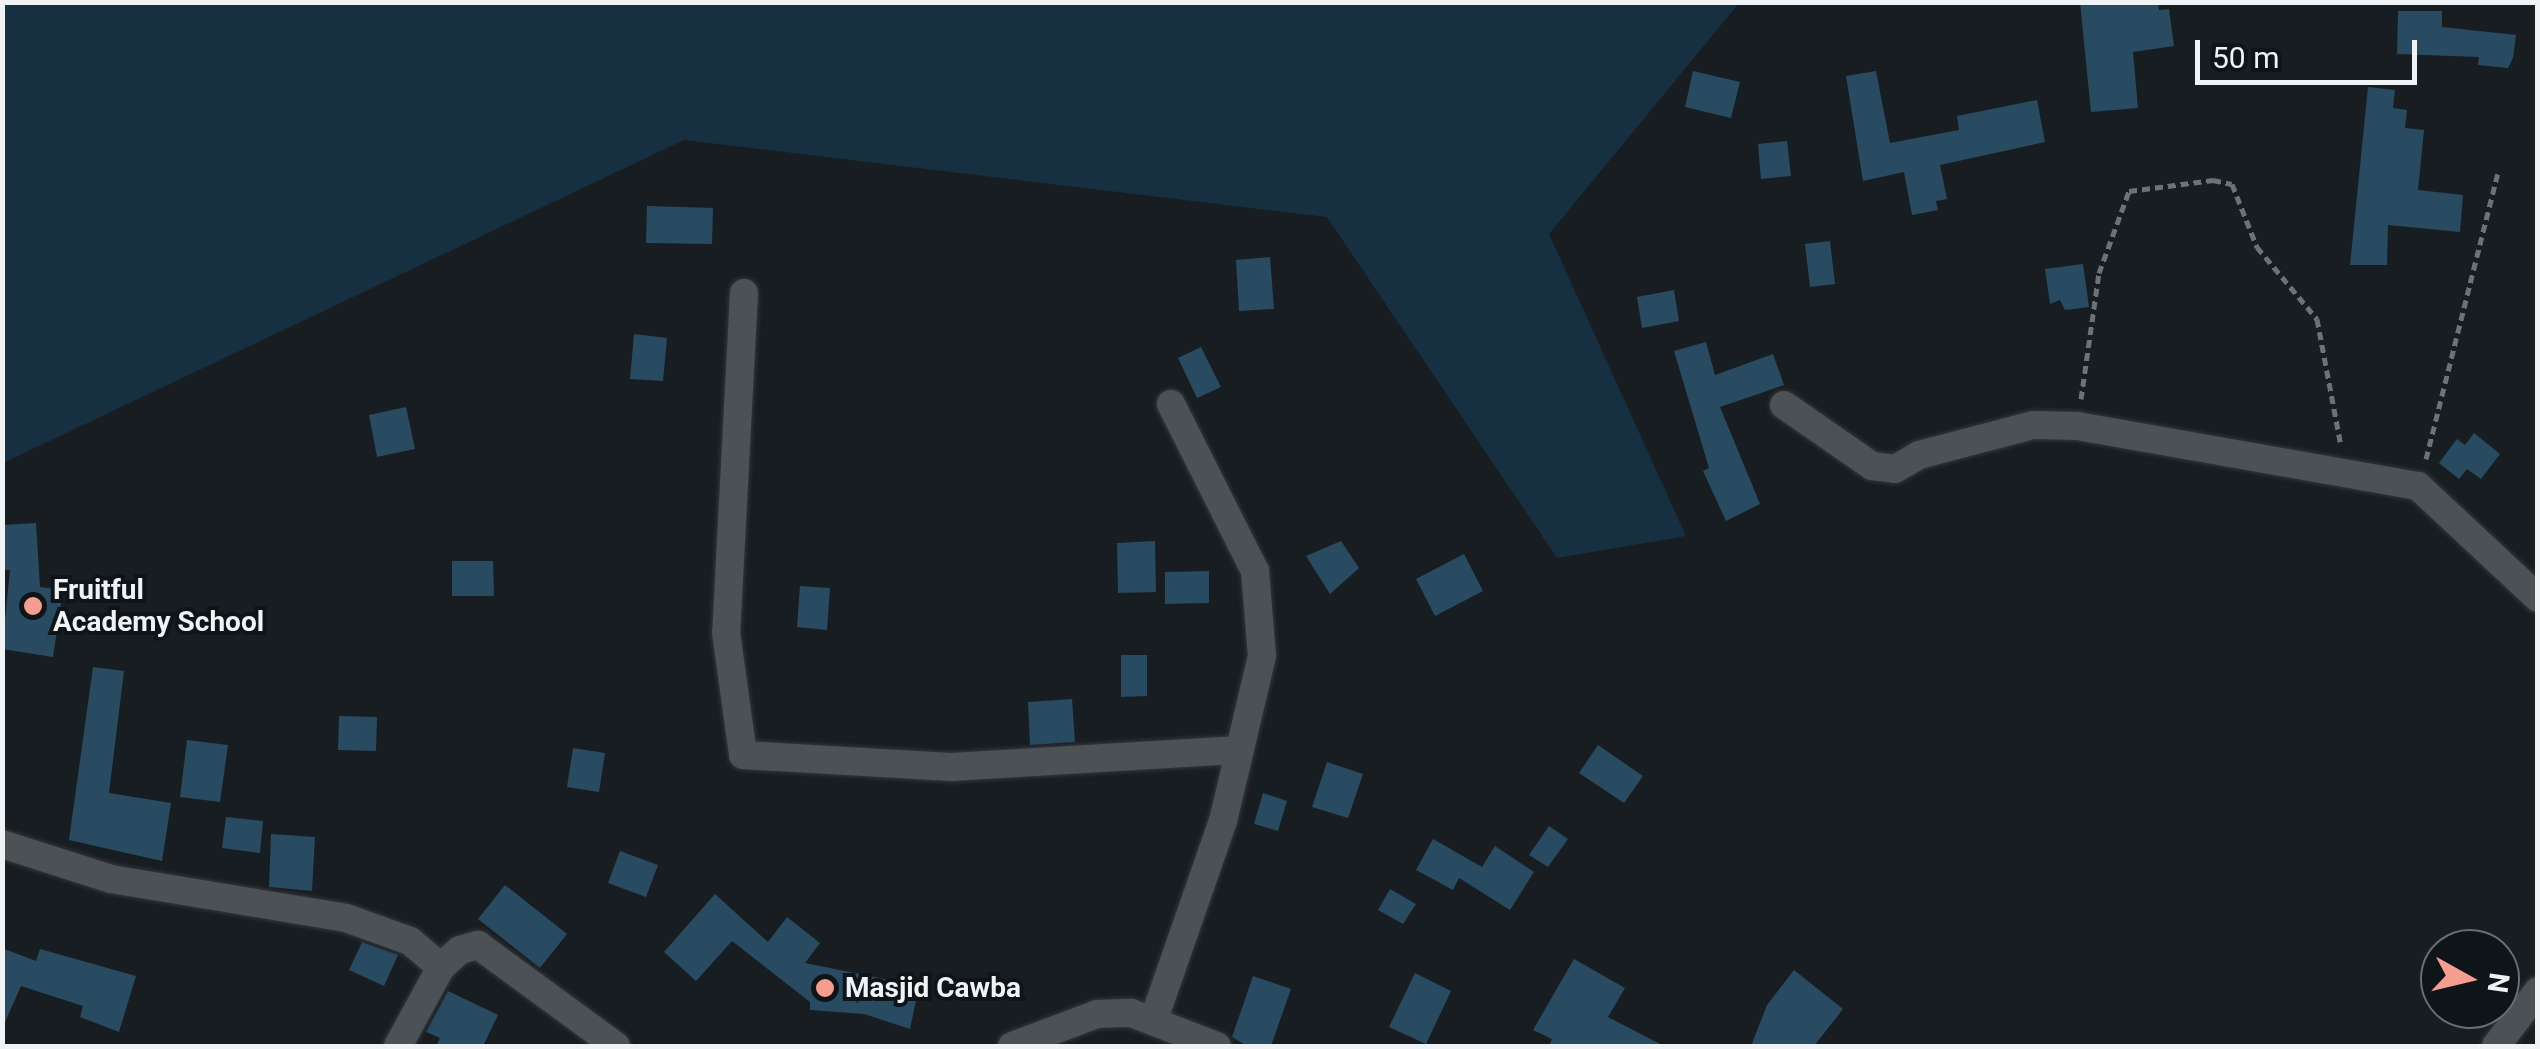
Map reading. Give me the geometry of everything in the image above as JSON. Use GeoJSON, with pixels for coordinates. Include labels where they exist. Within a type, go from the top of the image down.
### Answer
{"type":"FeatureCollection","features":[{"type":"Feature","properties":{"kind":"street"},"geometry":{"type":"LineString","coordinates":[[744,293],[726,632],[743,755],[951,767],[1238,750]]}},
{"type":"Feature","properties":{"kind":"street"},"geometry":{"type":"LineString","coordinates":[[1154,1019],[1222,822],[1262,656],[1255,572],[1171,404]]}},
{"type":"Feature","properties":{"kind":"street"},"geometry":{"type":"LineString","coordinates":[[1784,405],[1872,466],[1894,470],[1919,456],[2032,425],[2077,426],[2351,479],[2418,486],[2538,598]]}},
{"type":"Feature","properties":{"kind":"street"},"geometry":{"type":"LineString","coordinates":[[2,844],[111,878],[346,918],[410,941],[441,967]]}},
{"type":"Feature","properties":{"kind":"street"},"geometry":{"type":"LineString","coordinates":[[398,1046],[441,967],[460,950],[478,946],[495,953],[616,1046]]}},
{"type":"Feature","properties":{"kind":"street"},"geometry":{"type":"LineString","coordinates":[[2496,1046],[2538,991]]}},
{"type":"Feature","properties":{"kind":"street"},"geometry":{"type":"LineString","coordinates":[[1012,1046],[1097,1014],[1154,1019],[1216,1046]]}},
{"type":"Feature","properties":{"kind":"path"},"geometry":{"type":"LineString","coordinates":[[2418,486],[2498,172]]}},
{"type":"Feature","properties":{"kind":"path"},"geometry":{"type":"LineString","coordinates":[[2077,426],[2099,273],[2129,191],[2213,180],[2232,184],[2257,247],[2317,319],[2334,425],[2351,479]]}},
{"type":"Feature","properties":{"kind":"shaded area"},"geometry":{"type":"Polygon","coordinates":[[[3,2],[1739,3],[1549,234],[1686,536],[1557,558],[1327,217],[684,140],[3,463],[3,2]]]}},
{"type":"Feature","properties":{"kind":"building"},"geometry":{"type":"Polygon","coordinates":[[[2080,2],[2158,2],[2159,10],[2169,9],[2174,46],[2133,52],[2138,108],[2091,112],[2080,2]]]}},
{"type":"Feature","properties":{"kind":"building"},"geometry":{"type":"Polygon","coordinates":[[[2398,11],[2442,11],[2442,27],[2516,35],[2513,58],[2508,68],[2478,65],[2479,57],[2397,54],[2398,11]]]}},
{"type":"Feature","properties":{"kind":"building"},"geometry":{"type":"Polygon","coordinates":[[[1693,71],[1740,82],[1731,118],[1685,107],[1693,71]]]}},
{"type":"Feature","properties":{"kind":"building"},"geometry":{"type":"Polygon","coordinates":[[[1876,71],[1890,143],[1959,130],[1957,116],[2037,100],[2045,142],[1940,165],[1947,199],[1936,201],[1938,210],[1912,215],[1904,172],[1863,181],[1846,76],[1876,71]]]}},
{"type":"Feature","properties":{"kind":"building"},"geometry":{"type":"Polygon","coordinates":[[[2368,87],[2395,90],[2393,108],[2407,110],[2405,128],[2424,130],[2418,190],[2463,195],[2460,232],[2388,225],[2387,265],[2350,265],[2368,87]]]}},
{"type":"Feature","properties":{"kind":"building"},"geometry":{"type":"Polygon","coordinates":[[[1787,141],[1791,176],[1761,179],[1758,144],[1787,141]]]}},
{"type":"Feature","properties":{"kind":"building"},"geometry":{"type":"Polygon","coordinates":[[[647,206],[713,208],[712,244],[646,243],[647,206]]]}},
{"type":"Feature","properties":{"kind":"building"},"geometry":{"type":"Polygon","coordinates":[[[1830,241],[1835,284],[1810,287],[1805,244],[1830,241]]]}},
{"type":"Feature","properties":{"kind":"building"},"geometry":{"type":"Polygon","coordinates":[[[1270,257],[1274,309],[1239,311],[1236,260],[1270,257]]]}},
{"type":"Feature","properties":{"kind":"building"},"geometry":{"type":"Polygon","coordinates":[[[2083,264],[2089,307],[2065,310],[2060,300],[2050,304],[2045,269],[2083,264]]]}},
{"type":"Feature","properties":{"kind":"building"},"geometry":{"type":"Polygon","coordinates":[[[1674,290],[1679,321],[1642,328],[1637,297],[1674,290]]]}},
{"type":"Feature","properties":{"kind":"building"},"geometry":{"type":"Polygon","coordinates":[[[634,334],[667,338],[663,381],[630,379],[634,334]]]}},
{"type":"Feature","properties":{"kind":"building"},"geometry":{"type":"Polygon","coordinates":[[[1706,342],[1715,375],[1773,354],[1784,385],[1720,407],[1760,504],[1726,521],[1703,471],[1709,468],[1674,351],[1706,342]]]}},
{"type":"Feature","properties":{"kind":"building"},"geometry":{"type":"Polygon","coordinates":[[[1201,347],[1221,387],[1197,398],[1178,358],[1201,347]]]}},
{"type":"Feature","properties":{"kind":"building"},"geometry":{"type":"Polygon","coordinates":[[[406,407],[415,449],[377,457],[369,415],[406,407]]]}},
{"type":"Feature","properties":{"kind":"building"},"geometry":{"type":"Polygon","coordinates":[[[2474,433],[2500,454],[2481,479],[2467,469],[2459,479],[2439,463],[2457,439],[2465,445],[2474,433]]]}},
{"type":"Feature","properties":{"kind":"building","name":"Fruitful Academy School"},"geometry":{"type":"Polygon","coordinates":[[[36,523],[40,587],[63,590],[53,657],[2,649],[10,570],[4,570],[2,525],[36,523]]]}},
{"type":"Feature","properties":{"kind":"building"},"geometry":{"type":"Polygon","coordinates":[[[1155,541],[1156,592],[1118,593],[1117,543],[1155,541]]]}},
{"type":"Feature","properties":{"kind":"building"},"geometry":{"type":"Polygon","coordinates":[[[1341,541],[1359,568],[1330,594],[1306,556],[1341,541]]]}},
{"type":"Feature","properties":{"kind":"building"},"geometry":{"type":"Polygon","coordinates":[[[1464,554],[1483,591],[1435,616],[1416,579],[1464,554]]]}},
{"type":"Feature","properties":{"kind":"building"},"geometry":{"type":"Polygon","coordinates":[[[452,561],[493,561],[494,596],[452,596],[452,561]]]}},
{"type":"Feature","properties":{"kind":"building"},"geometry":{"type":"Polygon","coordinates":[[[1209,571],[1209,603],[1165,604],[1165,572],[1209,571]]]}},
{"type":"Feature","properties":{"kind":"building"},"geometry":{"type":"Polygon","coordinates":[[[800,586],[830,588],[827,630],[797,627],[800,586]]]}},
{"type":"Feature","properties":{"kind":"building"},"geometry":{"type":"Polygon","coordinates":[[[1121,655],[1147,655],[1147,696],[1121,697],[1121,655]]]}},
{"type":"Feature","properties":{"kind":"building"},"geometry":{"type":"Polygon","coordinates":[[[93,667],[124,671],[109,793],[171,803],[162,861],[69,840],[93,667]]]}},
{"type":"Feature","properties":{"kind":"building"},"geometry":{"type":"Polygon","coordinates":[[[1072,699],[1075,742],[1030,745],[1028,702],[1072,699]]]}},
{"type":"Feature","properties":{"kind":"building"},"geometry":{"type":"Polygon","coordinates":[[[339,716],[377,717],[376,751],[338,750],[339,716]]]}},
{"type":"Feature","properties":{"kind":"building"},"geometry":{"type":"Polygon","coordinates":[[[187,740],[228,745],[220,802],[180,797],[187,740]]]}},
{"type":"Feature","properties":{"kind":"building"},"geometry":{"type":"Polygon","coordinates":[[[1598,745],[1643,776],[1624,803],[1579,773],[1598,745]]]}},
{"type":"Feature","properties":{"kind":"building"},"geometry":{"type":"Polygon","coordinates":[[[573,748],[605,753],[599,792],[567,787],[573,748]]]}},
{"type":"Feature","properties":{"kind":"building"},"geometry":{"type":"Polygon","coordinates":[[[1327,762],[1363,774],[1348,818],[1312,807],[1327,762]]]}},
{"type":"Feature","properties":{"kind":"building"},"geometry":{"type":"Polygon","coordinates":[[[1263,793],[1287,801],[1278,831],[1254,824],[1263,793]]]}},
{"type":"Feature","properties":{"kind":"building"},"geometry":{"type":"Polygon","coordinates":[[[226,817],[263,821],[260,853],[222,848],[226,817]]]}},
{"type":"Feature","properties":{"kind":"building"},"geometry":{"type":"Polygon","coordinates":[[[1549,826],[1568,839],[1548,867],[1529,855],[1549,826]]]}},
{"type":"Feature","properties":{"kind":"building"},"geometry":{"type":"Polygon","coordinates":[[[271,834],[315,837],[312,891],[269,887],[271,834]]]}},
{"type":"Feature","properties":{"kind":"building"},"geometry":{"type":"Polygon","coordinates":[[[1433,839],[1482,867],[1495,846],[1534,872],[1510,910],[1459,878],[1453,890],[1416,870],[1433,839]]]}},
{"type":"Feature","properties":{"kind":"building"},"geometry":{"type":"Polygon","coordinates":[[[620,851],[658,865],[646,897],[608,883],[620,851]]]}},
{"type":"Feature","properties":{"kind":"building"},"geometry":{"type":"Polygon","coordinates":[[[505,885],[567,934],[540,968],[478,919],[505,885]]]}},
{"type":"Feature","properties":{"kind":"building"},"geometry":{"type":"Polygon","coordinates":[[[1390,889],[1416,904],[1403,924],[1378,910],[1390,889]]]}},
{"type":"Feature","properties":{"kind":"building"},"geometry":{"type":"Polygon","coordinates":[[[715,894],[768,942],[787,917],[820,943],[805,963],[919,986],[910,1029],[864,1014],[810,1010],[810,1002],[732,941],[696,981],[664,952],[715,894]]]}},
{"type":"Feature","properties":{"kind":"building"},"geometry":{"type":"Polygon","coordinates":[[[362,942],[398,955],[384,986],[349,970],[362,942]]]}},
{"type":"Feature","properties":{"kind":"building"},"geometry":{"type":"Polygon","coordinates":[[[2,948],[36,961],[40,949],[136,976],[119,1032],[80,1017],[83,1006],[21,986],[2,1029],[2,948]]]}},
{"type":"Feature","properties":{"kind":"building"},"geometry":{"type":"Polygon","coordinates":[[[1574,959],[1625,988],[1608,1017],[1664,1046],[1549,1046],[1552,1039],[1533,1030],[1574,959]]]}},
{"type":"Feature","properties":{"kind":"building"},"geometry":{"type":"Polygon","coordinates":[[[1794,970],[1843,1009],[1814,1046],[1751,1046],[1767,1005],[1794,970]]]}},
{"type":"Feature","properties":{"kind":"building"},"geometry":{"type":"Polygon","coordinates":[[[1415,973],[1451,991],[1426,1044],[1389,1027],[1415,973]]]}},
{"type":"Feature","properties":{"kind":"building"},"geometry":{"type":"Polygon","coordinates":[[[1253,976],[1291,989],[1271,1046],[1247,1046],[1232,1037],[1253,976]]]}},
{"type":"Feature","properties":{"kind":"building"},"geometry":{"type":"Polygon","coordinates":[[[448,991],[498,1015],[483,1046],[436,1046],[440,1038],[426,1032],[448,991]]]}},
{"type":"Feature","properties":{"kind":"place","name":"Fruitful Academy School"},"geometry":{"type":"Point","coordinates":[33,606]}},
{"type":"Feature","properties":{"kind":"place","name":"Masjid Cawba"},"geometry":{"type":"Point","coordinates":[825,988]}}]}
